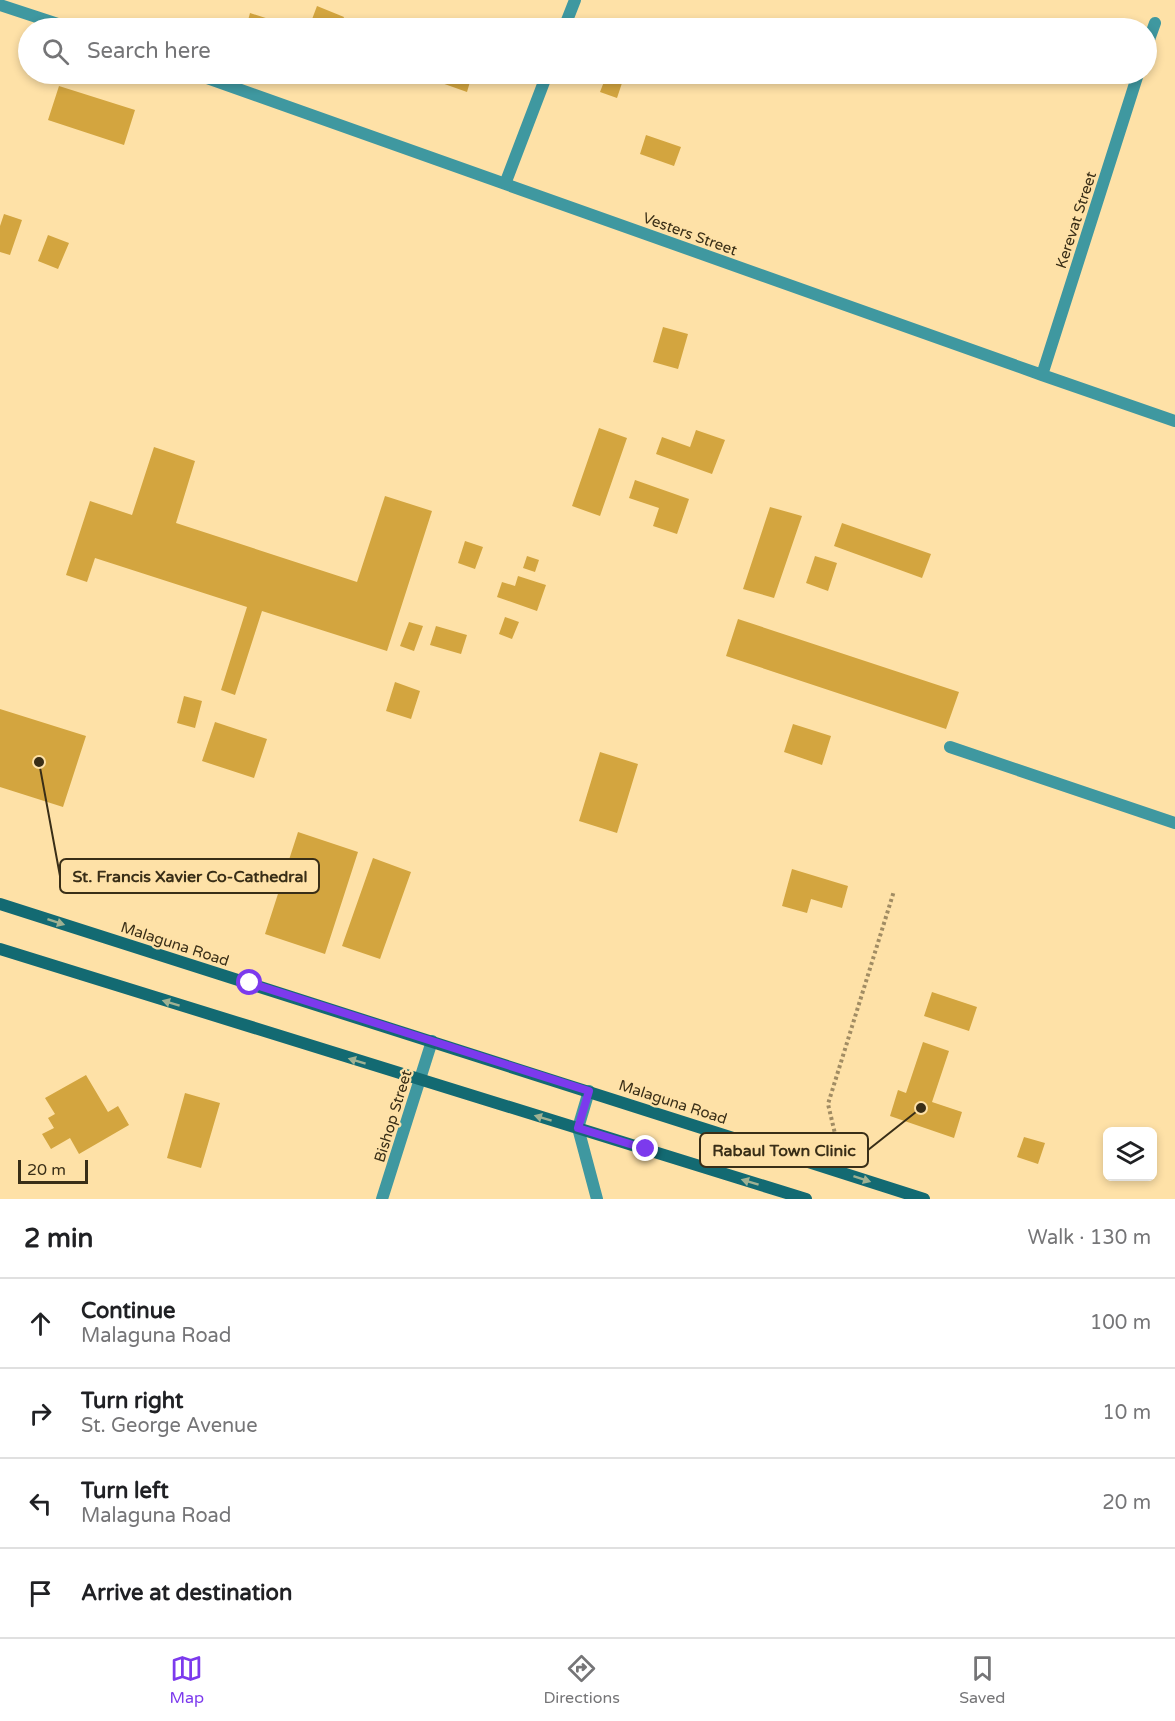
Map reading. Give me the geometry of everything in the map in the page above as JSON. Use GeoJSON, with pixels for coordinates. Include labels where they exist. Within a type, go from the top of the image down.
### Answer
{"type":"FeatureCollection","features":[{"type":"Feature","properties":{"kind":"street"},"geometry":{"type":"LineString","coordinates":[[568,18],[575,0]]}},
{"type":"Feature","properties":{"kind":"street"},"geometry":{"type":"LineString","coordinates":[[0,5],[20,5],[48,18]]}},
{"type":"Feature","properties":{"kind":"street","name":"Vesters Street"},"geometry":{"type":"LineString","coordinates":[[224,84],[1175,421]]}},
{"type":"Feature","properties":{"kind":"street"},"geometry":{"type":"LineString","coordinates":[[505,184],[543,84]]}},
{"type":"Feature","properties":{"kind":"street","name":"Kerevat Street"},"geometry":{"type":"LineString","coordinates":[[1042,375],[1135,84]]}},
{"type":"Feature","properties":{"kind":"street"},"geometry":{"type":"LineString","coordinates":[[950,747],[1175,823]]}},
{"type":"Feature","properties":{"kind":"street","name":"Malaguna Road"},"geometry":{"type":"LineString","coordinates":[[0,904],[924,1199]]}},
{"type":"Feature","properties":{"kind":"street"},"geometry":{"type":"LineString","coordinates":[[0,949],[419,1081],[806,1199]]}},
{"type":"Feature","properties":{"kind":"street","name":"Bishop Street"},"geometry":{"type":"LineString","coordinates":[[382,1199],[432,1041]]}},
{"type":"Feature","properties":{"kind":"street"},"geometry":{"type":"LineString","coordinates":[[589,1091],[578,1128],[597,1199]]}},
{"type":"Feature","properties":{"kind":"path"},"geometry":{"type":"LineString","coordinates":[[844,1173],[828,1104],[894,891]]}},
{"type":"Feature","properties":{"kind":"building"},"geometry":{"type":"Polygon","coordinates":[[[317,6],[344,17],[344,18],[312,18],[317,6]]]}},
{"type":"Feature","properties":{"kind":"building"},"geometry":{"type":"Polygon","coordinates":[[[250,13],[266,18],[249,18],[250,13]]]}},
{"type":"Feature","properties":{"kind":"building"},"geometry":{"type":"Polygon","coordinates":[[[444,84],[469,84],[467,92],[444,84]]]}},
{"type":"Feature","properties":{"kind":"building"},"geometry":{"type":"Polygon","coordinates":[[[603,84],[622,84],[617,98],[600,92],[603,84]]]}},
{"type":"Feature","properties":{"kind":"building"},"geometry":{"type":"Polygon","coordinates":[[[59,86],[135,110],[124,145],[48,120],[59,86]]]}},
{"type":"Feature","properties":{"kind":"building"},"geometry":{"type":"Polygon","coordinates":[[[646,135],[681,147],[674,166],[640,154],[646,135]]]}},
{"type":"Feature","properties":{"kind":"building"},"geometry":{"type":"Polygon","coordinates":[[[4,214],[22,220],[10,255],[0,252],[0,226],[4,214]]]}},
{"type":"Feature","properties":{"kind":"building"},"geometry":{"type":"Polygon","coordinates":[[[48,235],[69,243],[58,269],[38,261],[48,235]]]}},
{"type":"Feature","properties":{"kind":"building"},"geometry":{"type":"Polygon","coordinates":[[[663,327],[688,334],[678,369],[653,362],[663,327]]]}},
{"type":"Feature","properties":{"kind":"building"},"geometry":{"type":"Polygon","coordinates":[[[599,428],[627,438],[600,516],[572,506],[599,428]]]}},
{"type":"Feature","properties":{"kind":"building"},"geometry":{"type":"Polygon","coordinates":[[[696,430],[725,440],[712,474],[656,454],[662,437],[690,447],[696,430]]]}},
{"type":"Feature","properties":{"kind":"building"},"geometry":{"type":"Polygon","coordinates":[[[154,447],[195,461],[176,523],[357,582],[385,496],[432,511],[387,651],[262,611],[235,695],[221,690],[247,607],[95,558],[87,582],[66,575],[90,501],[132,515],[154,447]]]}},
{"type":"Feature","properties":{"kind":"building"},"geometry":{"type":"Polygon","coordinates":[[[635,480],[689,499],[677,534],[653,526],[659,508],[629,498],[635,480]]]}},
{"type":"Feature","properties":{"kind":"building"},"geometry":{"type":"Polygon","coordinates":[[[770,507],[802,516],[774,598],[743,589],[770,507]]]}},
{"type":"Feature","properties":{"kind":"building"},"geometry":{"type":"Polygon","coordinates":[[[842,523],[931,554],[922,578],[834,546],[842,523]]]}},
{"type":"Feature","properties":{"kind":"building"},"geometry":{"type":"Polygon","coordinates":[[[465,541],[483,547],[475,569],[458,563],[465,541]]]}},
{"type":"Feature","properties":{"kind":"building"},"geometry":{"type":"Polygon","coordinates":[[[527,556],[539,560],[535,572],[523,568],[527,556]]]}},
{"type":"Feature","properties":{"kind":"building"},"geometry":{"type":"Polygon","coordinates":[[[815,556],[837,563],[828,591],[806,583],[815,556]]]}},
{"type":"Feature","properties":{"kind":"building"},"geometry":{"type":"Polygon","coordinates":[[[518,576],[546,585],[537,611],[497,597],[502,582],[515,586],[518,576]]]}},
{"type":"Feature","properties":{"kind":"building"},"geometry":{"type":"Polygon","coordinates":[[[505,617],[519,622],[512,639],[499,634],[505,617]]]}},
{"type":"Feature","properties":{"kind":"building"},"geometry":{"type":"Polygon","coordinates":[[[738,619],[959,692],[946,729],[726,656],[738,619]]]}},
{"type":"Feature","properties":{"kind":"building"},"geometry":{"type":"Polygon","coordinates":[[[409,622],[423,626],[414,651],[400,646],[409,622]]]}},
{"type":"Feature","properties":{"kind":"building"},"geometry":{"type":"Polygon","coordinates":[[[436,626],[467,635],[461,654],[430,645],[436,626]]]}},
{"type":"Feature","properties":{"kind":"building"},"geometry":{"type":"Polygon","coordinates":[[[395,682],[420,691],[411,719],[386,711],[395,682]]]}},
{"type":"Feature","properties":{"kind":"building"},"geometry":{"type":"Polygon","coordinates":[[[184,696],[202,701],[195,728],[177,723],[184,696]]]}},
{"type":"Feature","properties":{"kind":"building"},"geometry":{"type":"Polygon","coordinates":[[[0,709],[86,736],[63,807],[0,787],[0,709]]]}},
{"type":"Feature","properties":{"kind":"building"},"geometry":{"type":"Polygon","coordinates":[[[215,722],[267,739],[254,778],[202,761],[215,722]]]}},
{"type":"Feature","properties":{"kind":"building"},"geometry":{"type":"Polygon","coordinates":[[[793,724],[831,736],[822,765],[784,752],[793,724]]]}},
{"type":"Feature","properties":{"kind":"building"},"geometry":{"type":"Polygon","coordinates":[[[600,752],[638,764],[617,833],[579,821],[600,752]]]}},
{"type":"Feature","properties":{"kind":"building"},"geometry":{"type":"Polygon","coordinates":[[[298,832],[358,852],[325,954],[265,934],[298,832]]]}},
{"type":"Feature","properties":{"kind":"building"},"geometry":{"type":"Polygon","coordinates":[[[373,858],[411,872],[380,959],[342,946],[373,858]]]}},
{"type":"Feature","properties":{"kind":"building"},"geometry":{"type":"Polygon","coordinates":[[[792,869],[848,886],[842,908],[811,899],[807,913],[782,906],[792,869]]]}},
{"type":"Feature","properties":{"kind":"building"},"geometry":{"type":"Polygon","coordinates":[[[932,992],[977,1007],[969,1031],[924,1016],[932,992]]]}},
{"type":"Feature","properties":{"kind":"building"},"geometry":{"type":"Polygon","coordinates":[[[923,1042],[949,1051],[932,1102],[962,1112],[954,1138],[890,1116],[898,1090],[906,1093],[923,1042]]]}},
{"type":"Feature","properties":{"kind":"building"},"geometry":{"type":"Polygon","coordinates":[[[86,1075],[108,1112],[118,1106],[129,1125],[79,1154],[70,1138],[51,1149],[42,1134],[54,1128],[48,1118],[55,1114],[45,1098],[86,1075]]]}},
{"type":"Feature","properties":{"kind":"building"},"geometry":{"type":"Polygon","coordinates":[[[185,1093],[220,1103],[201,1168],[167,1158],[185,1093]]]}},
{"type":"Feature","properties":{"kind":"building"},"geometry":{"type":"Polygon","coordinates":[[[1024,1137],[1045,1143],[1038,1164],[1017,1157],[1024,1137]]]}},
{"type":"Feature","properties":{"kind":"place","name":"St. Francis Xavier Co-Cathedral"},"geometry":{"type":"Point","coordinates":[39,762]}},
{"type":"Feature","properties":{"kind":"place","name":"Rabaul Town Clinic"},"geometry":{"type":"Point","coordinates":[921,1108]}},
{"type":"Feature","properties":{"kind":"route"},"geometry":{"type":"LineString","coordinates":[[250,983],[589,1091],[578,1128],[646,1149]]}}]}
